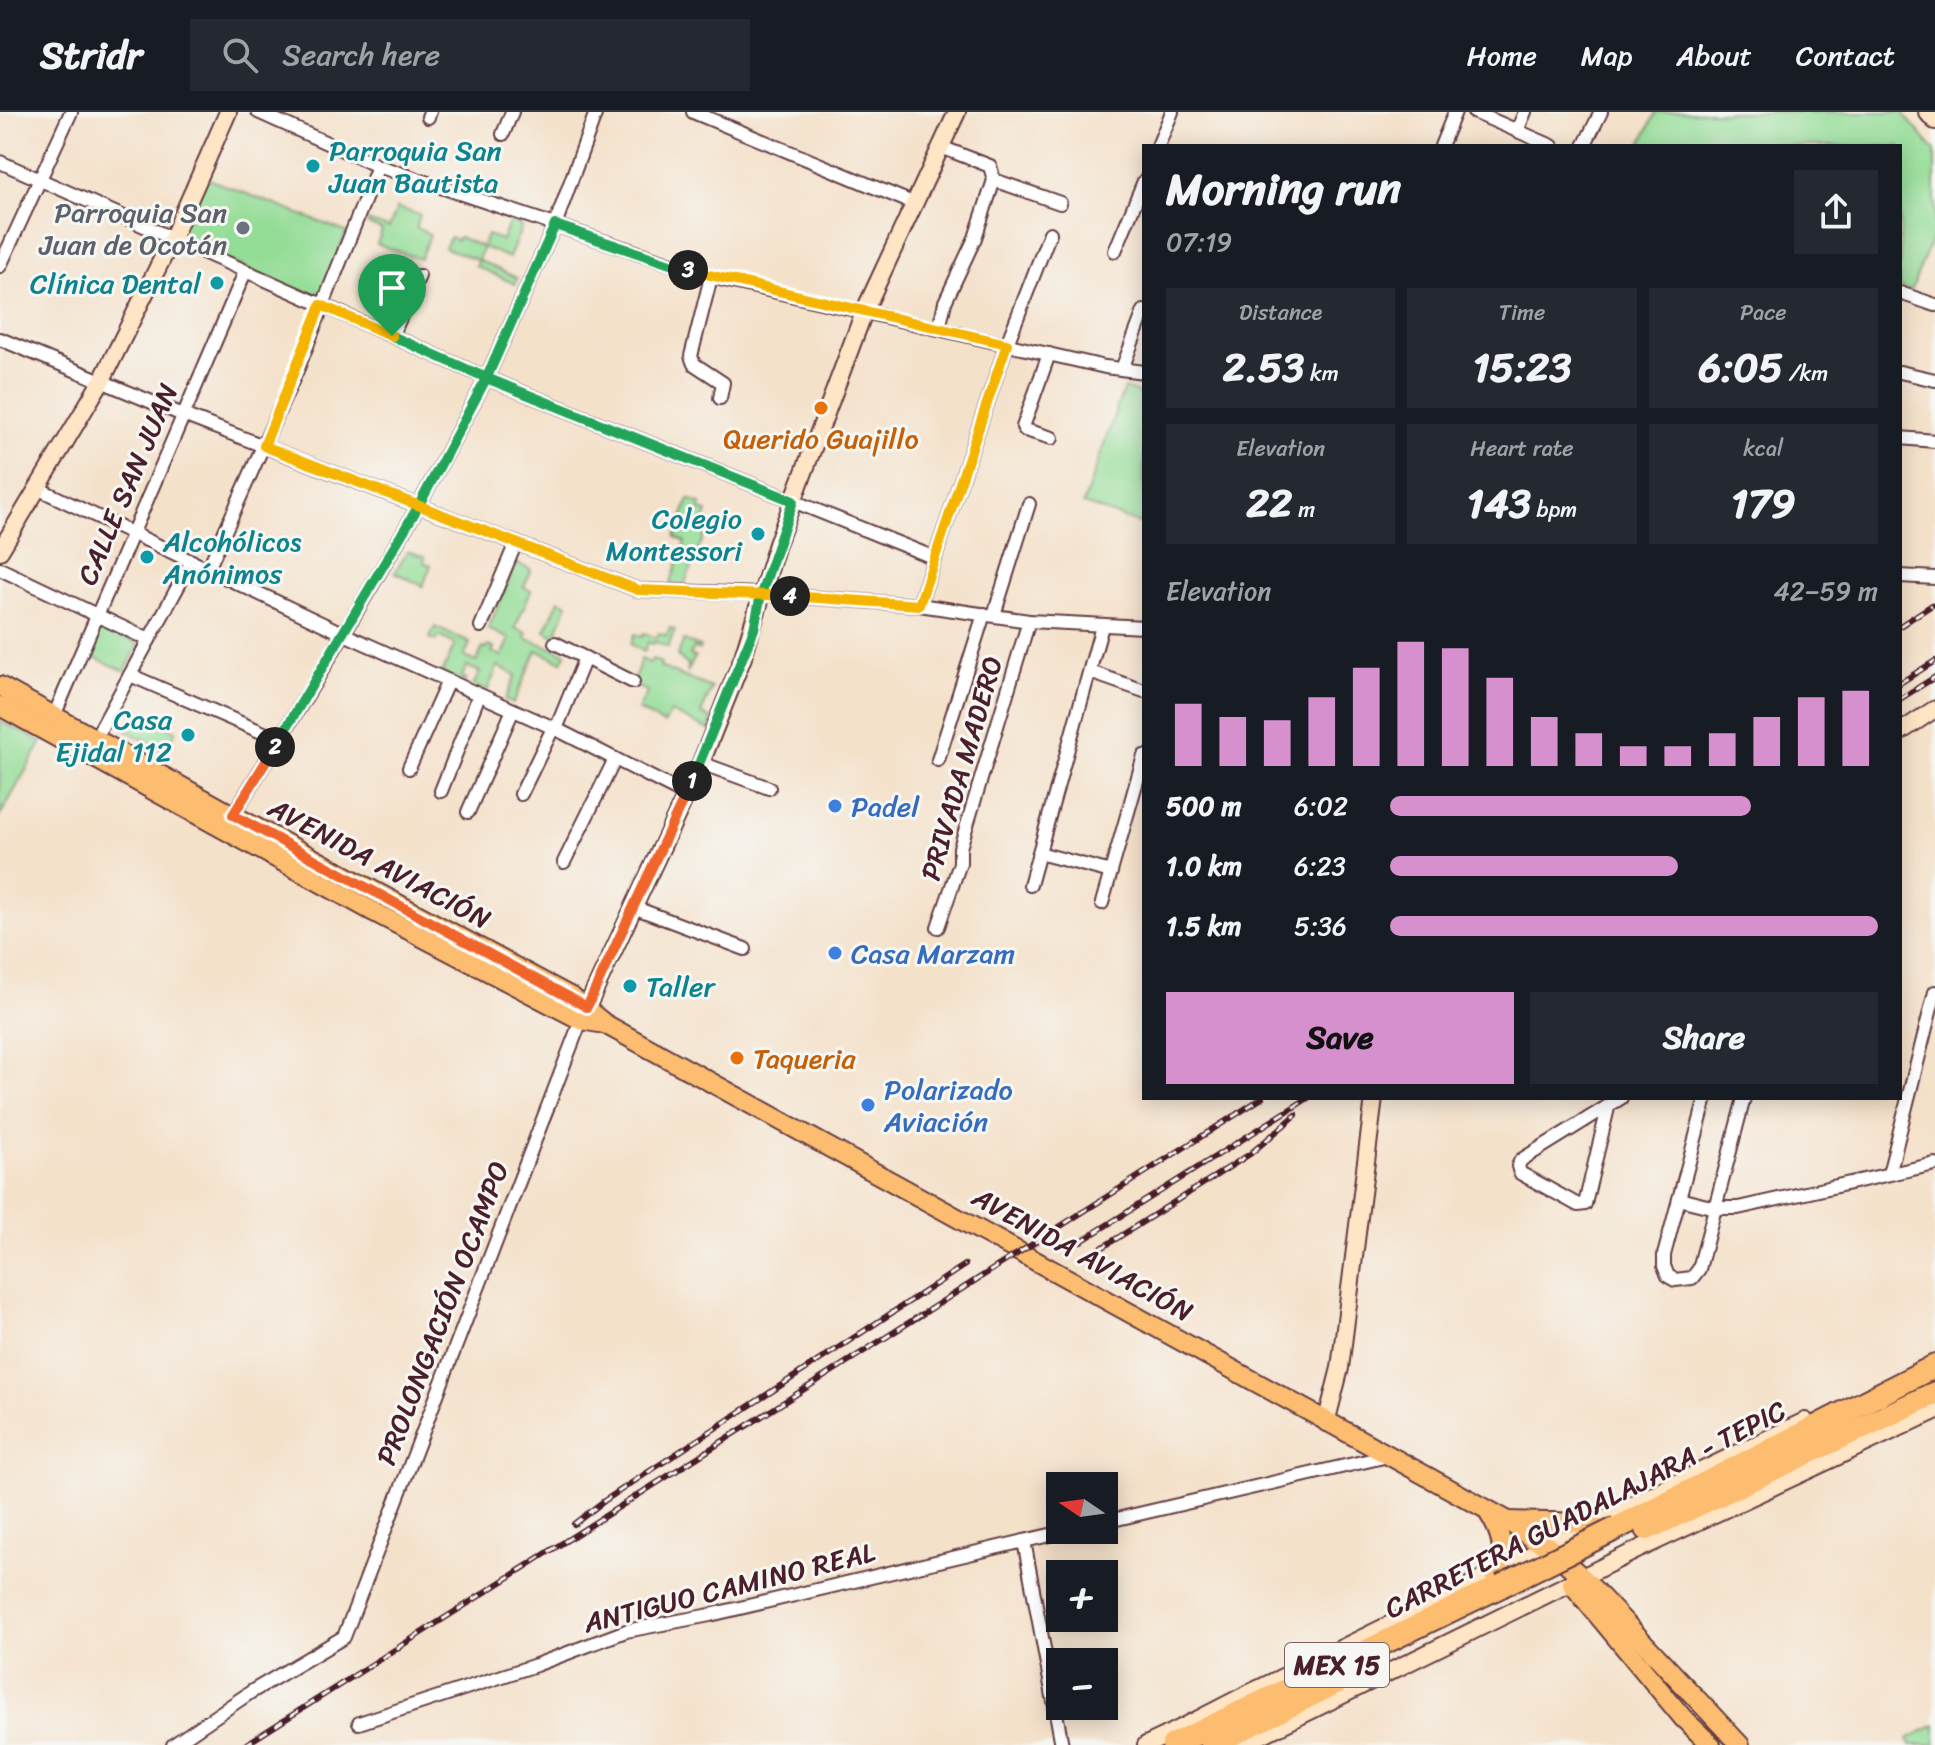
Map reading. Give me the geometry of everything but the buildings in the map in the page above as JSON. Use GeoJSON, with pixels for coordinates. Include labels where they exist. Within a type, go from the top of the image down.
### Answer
{"type":"FeatureCollection","features":[{"type":"Feature","properties":{"kind":"highway","name":"CARRETERA GUADALAJARA - TEPIC"},"geometry":{"type":"LineString","coordinates":[[1211,1745],[1624,1532],[1929,1369]]}},
{"type":"Feature","properties":{"kind":"highway","name":"CARRETERA GUADALAJARA - TEPIC"},"geometry":{"type":"LineString","coordinates":[[1624,1532],[1935,1393]]}},
{"type":"Feature","properties":{"kind":"highway","name":"CARRETERA GUADALAJARA - TEPIC"},"geometry":{"type":"LineString","coordinates":[[1173,1745],[1503,1593]]}},
{"type":"Feature","properties":{"kind":"main road"},"geometry":{"type":"LineString","coordinates":[[0,551],[102,380],[172,239],[228,112]]}},
{"type":"Feature","properties":{"kind":"main road"},"geometry":{"type":"LineString","coordinates":[[584,1014],[701,763],[749,643],[761,594],[793,501],[864,312],[957,112]]}},
{"type":"Feature","properties":{"kind":"main road"},"geometry":{"type":"LineString","coordinates":[[1927,112],[1935,121]]}},
{"type":"Feature","properties":{"kind":"main road","name":"AVENIDA AVIACIÓN"},"geometry":{"type":"LineString","coordinates":[[0,686],[584,1014]]}},
{"type":"Feature","properties":{"kind":"main road","name":"AVENIDA AVIACIÓN"},"geometry":{"type":"LineString","coordinates":[[0,706],[374,912],[605,1024],[1057,1270],[1326,1423],[1508,1521],[1577,1580]]}},
{"type":"Feature","properties":{"kind":"main road"},"geometry":{"type":"LineString","coordinates":[[1902,731],[1935,709]]}},
{"type":"Feature","properties":{"kind":"main road"},"geometry":{"type":"LineString","coordinates":[[1326,1423],[1340,1368],[1374,1100]]}},
{"type":"Feature","properties":{"kind":"main road"},"geometry":{"type":"LineString","coordinates":[[1146,1745],[1205,1714],[1503,1593],[1577,1580],[1624,1532],[1935,1411]]}},
{"type":"Feature","properties":{"kind":"main road"},"geometry":{"type":"LineString","coordinates":[[1486,1510],[1502,1542],[1503,1593]]}},
{"type":"Feature","properties":{"kind":"main road"},"geometry":{"type":"LineString","coordinates":[[1508,1521],[1592,1523],[1624,1532]]}},
{"type":"Feature","properties":{"kind":"main road"},"geometry":{"type":"LineString","coordinates":[[1241,1745],[1503,1593],[1538,1545],[1592,1523]]}},
{"type":"Feature","properties":{"kind":"main road"},"geometry":{"type":"LineString","coordinates":[[1577,1580],[1683,1718],[1711,1745]]}},
{"type":"Feature","properties":{"kind":"main road"},"geometry":{"type":"LineString","coordinates":[[1577,1580],[1740,1745]]}},
{"type":"Feature","properties":{"kind":"street"},"geometry":{"type":"LineString","coordinates":[[0,266],[71,112]]}},
{"type":"Feature","properties":{"kind":"street"},"geometry":{"type":"LineString","coordinates":[[258,112],[378,166],[711,277],[1049,354],[1142,372]]}},
{"type":"Feature","properties":{"kind":"street"},"geometry":{"type":"LineString","coordinates":[[503,134],[512,112]]}},
{"type":"Feature","properties":{"kind":"street"},"geometry":{"type":"LineString","coordinates":[[233,815],[418,507],[487,377],[555,225],[596,112]]}},
{"type":"Feature","properties":{"kind":"street"},"geometry":{"type":"LineString","coordinates":[[693,112],[915,204]]}},
{"type":"Feature","properties":{"kind":"street"},"geometry":{"type":"LineString","coordinates":[[1159,144],[1172,112]]}},
{"type":"Feature","properties":{"kind":"street"},"geometry":{"type":"LineString","coordinates":[[1442,144],[1455,112]]}},
{"type":"Feature","properties":{"kind":"street"},"geometry":{"type":"LineString","coordinates":[[1474,112],[1544,144]]}},
{"type":"Feature","properties":{"kind":"street"},"geometry":{"type":"LineString","coordinates":[[1517,131],[1525,112]]}},
{"type":"Feature","properties":{"kind":"street"},"geometry":{"type":"LineString","coordinates":[[1585,144],[1601,112]]}},
{"type":"Feature","properties":{"kind":"street"},"geometry":{"type":"LineString","coordinates":[[939,329],[945,302],[975,238],[994,180],[990,166],[941,147]]}},
{"type":"Feature","properties":{"kind":"street"},"geometry":{"type":"LineString","coordinates":[[0,162],[487,377],[935,558]]}},
{"type":"Feature","properties":{"kind":"street"},"geometry":{"type":"LineString","coordinates":[[208,569],[264,446],[378,166]]}},
{"type":"Feature","properties":{"kind":"street"},"geometry":{"type":"LineString","coordinates":[[994,180],[1060,203]]}},
{"type":"Feature","properties":{"kind":"street"},"geometry":{"type":"LineString","coordinates":[[1115,251],[1142,186]]}},
{"type":"Feature","properties":{"kind":"street"},"geometry":{"type":"LineString","coordinates":[[919,605],[1007,344],[1050,233]]}},
{"type":"Feature","properties":{"kind":"street","name":"CALLE SAN JUAN"},"geometry":{"type":"LineString","coordinates":[[54,716],[245,272]]}},
{"type":"Feature","properties":{"kind":"street"},"geometry":{"type":"LineString","coordinates":[[392,336],[419,276]]}},
{"type":"Feature","properties":{"kind":"street"},"geometry":{"type":"LineString","coordinates":[[711,277],[691,356],[694,364],[723,383],[720,398]]}},
{"type":"Feature","properties":{"kind":"street"},"geometry":{"type":"LineString","coordinates":[[1902,294],[1935,305]]}},
{"type":"Feature","properties":{"kind":"street"},"geometry":{"type":"LineString","coordinates":[[1122,369],[1142,316]]}},
{"type":"Feature","properties":{"kind":"street"},"geometry":{"type":"LineString","coordinates":[[0,339],[183,415],[638,590],[761,594],[919,605],[1029,621],[1142,627]]}},
{"type":"Feature","properties":{"kind":"street"},"geometry":{"type":"LineString","coordinates":[[1049,354],[1024,422],[1025,430],[1052,438]]}},
{"type":"Feature","properties":{"kind":"street"},"geometry":{"type":"LineString","coordinates":[[1902,372],[1935,380]]}},
{"type":"Feature","properties":{"kind":"street"},"geometry":{"type":"LineString","coordinates":[[1902,438],[1935,441]]}},
{"type":"Feature","properties":{"kind":"street"},"geometry":{"type":"LineString","coordinates":[[37,488],[344,634],[554,729],[686,795]]}},
{"type":"Feature","properties":{"kind":"street"},"geometry":{"type":"LineString","coordinates":[[938,760],[1029,504]]}},
{"type":"Feature","properties":{"kind":"street"},"geometry":{"type":"LineString","coordinates":[[481,626],[515,545]]}},
{"type":"Feature","properties":{"kind":"street"},"geometry":{"type":"LineString","coordinates":[[95,739],[192,561]]}},
{"type":"Feature","properties":{"kind":"street"},"geometry":{"type":"LineString","coordinates":[[0,569],[149,640]]}},
{"type":"Feature","properties":{"kind":"street"},"geometry":{"type":"LineString","coordinates":[[1902,576],[1935,578]]}},
{"type":"Feature","properties":{"kind":"street","name":"PRIVADA MADERO"},"geometry":{"type":"LineString","coordinates":[[938,927],[960,863],[960,848],[1029,621]]}},
{"type":"Feature","properties":{"kind":"street"},"geometry":{"type":"LineString","coordinates":[[1030,885],[1102,626]]}},
{"type":"Feature","properties":{"kind":"street"},"geometry":{"type":"LineString","coordinates":[[555,643],[633,682]]}},
{"type":"Feature","properties":{"kind":"street"},"geometry":{"type":"LineString","coordinates":[[521,794],[585,658]]}},
{"type":"Feature","properties":{"kind":"street"},"geometry":{"type":"LineString","coordinates":[[1090,672],[1142,690]]}},
{"type":"Feature","properties":{"kind":"street"},"geometry":{"type":"LineString","coordinates":[[130,675],[280,740]]}},
{"type":"Feature","properties":{"kind":"street"},"geometry":{"type":"LineString","coordinates":[[409,768],[448,681]]}},
{"type":"Feature","properties":{"kind":"street"},"geometry":{"type":"LineString","coordinates":[[441,791],[479,695]]}},
{"type":"Feature","properties":{"kind":"street"},"geometry":{"type":"LineString","coordinates":[[468,812],[513,710]]}},
{"type":"Feature","properties":{"kind":"street"},"geometry":{"type":"LineString","coordinates":[[564,862],[615,759]]}},
{"type":"Feature","properties":{"kind":"street"},"geometry":{"type":"LineString","coordinates":[[701,763],[769,788]]}},
{"type":"Feature","properties":{"kind":"street"},"geometry":{"type":"LineString","coordinates":[[1102,903],[1142,763]]}},
{"type":"Feature","properties":{"kind":"street"},"geometry":{"type":"LineString","coordinates":[[1039,853],[1111,872]]}},
{"type":"Feature","properties":{"kind":"street"},"geometry":{"type":"LineString","coordinates":[[633,907],[745,949]]}},
{"type":"Feature","properties":{"kind":"street"},"geometry":{"type":"LineString","coordinates":[[1889,1174],[1935,992]]}},
{"type":"Feature","properties":{"kind":"street","name":"PROLONGACIÓN OCAMPO"},"geometry":{"type":"LineString","coordinates":[[173,1745],[251,1692],[344,1637],[584,1014]]}},
{"type":"Feature","properties":{"kind":"street"},"geometry":{"type":"LineString","coordinates":[[1608,1108],[1585,1204],[1578,1205],[1520,1173],[1518,1166],[1521,1160],[1618,1100]]}},
{"type":"Feature","properties":{"kind":"street"},"geometry":{"type":"LineString","coordinates":[[1705,1100],[1664,1266],[1668,1276],[1675,1280],[1692,1278],[1699,1269],[1743,1100]]}},
{"type":"Feature","properties":{"kind":"street"},"geometry":{"type":"LineString","coordinates":[[1679,1199],[1715,1208],[1738,1208],[1935,1164]]}},
{"type":"Feature","properties":{"kind":"street"},"geometry":{"type":"LineString","coordinates":[[1118,1519],[1388,1456]]}},
{"type":"Feature","properties":{"kind":"street","name":"ANTIGUO CAMINO REAL"},"geometry":{"type":"LineString","coordinates":[[359,1723],[536,1665],[626,1631],[710,1615],[1046,1536]]}},
{"type":"Feature","properties":{"kind":"street"},"geometry":{"type":"LineString","coordinates":[[1024,1541],[1062,1745]]}},
{"type":"Feature","properties":{"kind":"green space"},"geometry":{"type":"Polygon","coordinates":[[[1656,112],[1902,112],[1935,151],[1935,230],[1911,291],[1902,288],[1902,144],[1641,144],[1656,112]]]}},
{"type":"Feature","properties":{"kind":"green space"},"geometry":{"type":"Polygon","coordinates":[[[203,177],[346,232],[319,301],[176,237],[203,177]]]}},
{"type":"Feature","properties":{"kind":"green space"},"geometry":{"type":"Polygon","coordinates":[[[397,208],[420,215],[416,228],[430,234],[420,259],[377,244],[382,230],[367,224],[368,221],[389,228],[397,208]]]}},
{"type":"Feature","properties":{"kind":"green space"},"geometry":{"type":"Polygon","coordinates":[[[510,221],[522,226],[509,258],[483,247],[478,260],[517,278],[515,284],[476,266],[477,260],[445,248],[450,237],[457,240],[459,237],[482,247],[487,235],[502,240],[510,221]]]}},
{"type":"Feature","properties":{"kind":"green space"},"geometry":{"type":"Polygon","coordinates":[[[370,268],[389,272],[388,277],[398,281],[402,274],[412,277],[398,311],[365,298],[372,282],[366,278],[370,268]]]}},
{"type":"Feature","properties":{"kind":"green space"},"geometry":{"type":"Polygon","coordinates":[[[1124,388],[1142,394],[1142,524],[1083,504],[1124,388]]]}},
{"type":"Feature","properties":{"kind":"green space"},"geometry":{"type":"Polygon","coordinates":[[[689,499],[701,504],[700,510],[707,512],[704,522],[709,524],[684,585],[670,585],[685,542],[675,537],[689,499]]]}},
{"type":"Feature","properties":{"kind":"green space"},"geometry":{"type":"Polygon","coordinates":[[[408,551],[425,557],[424,563],[431,565],[423,586],[395,572],[408,551]]]}},
{"type":"Feature","properties":{"kind":"green space"},"geometry":{"type":"Polygon","coordinates":[[[516,563],[531,570],[524,587],[531,591],[515,628],[527,633],[525,638],[566,653],[562,662],[537,650],[513,704],[505,700],[516,675],[498,666],[487,691],[473,686],[480,672],[467,666],[462,676],[465,682],[442,673],[455,644],[439,636],[436,641],[430,638],[435,627],[470,643],[464,657],[476,662],[483,648],[488,646],[494,648],[492,652],[502,656],[510,639],[488,629],[516,563]]]}},
{"type":"Feature","properties":{"kind":"green space"},"geometry":{"type":"Polygon","coordinates":[[[559,600],[568,604],[555,636],[545,631],[559,600]]]}},
{"type":"Feature","properties":{"kind":"green space"},"geometry":{"type":"Polygon","coordinates":[[[100,626],[139,644],[125,671],[88,655],[100,626]]]}},
{"type":"Feature","properties":{"kind":"green space"},"geometry":{"type":"Polygon","coordinates":[[[670,628],[675,630],[668,647],[648,642],[644,652],[631,644],[635,634],[642,637],[644,633],[657,638],[659,633],[666,636],[670,628]]]}},
{"type":"Feature","properties":{"kind":"green space"},"geometry":{"type":"Polygon","coordinates":[[[684,640],[700,647],[699,650],[694,648],[690,655],[695,657],[687,673],[688,665],[677,656],[684,640]]]}},
{"type":"Feature","properties":{"kind":"green space"},"geometry":{"type":"Polygon","coordinates":[[[641,659],[650,663],[652,659],[661,663],[660,667],[712,688],[701,713],[712,719],[709,730],[671,712],[664,724],[638,710],[648,691],[632,685],[641,659]]]}},
{"type":"Feature","properties":{"kind":"green space"},"geometry":{"type":"Polygon","coordinates":[[[137,712],[176,731],[165,752],[126,730],[137,712]]]}},
{"type":"Feature","properties":{"kind":"green space"},"geometry":{"type":"Polygon","coordinates":[[[0,721],[42,742],[0,816],[0,721]]]}},
{"type":"Feature","properties":{"kind":"green space"},"geometry":{"type":"Polygon","coordinates":[[[1935,1725],[1935,1745],[1911,1745],[1907,1739],[1935,1725]]]}},
{"type":"Feature","properties":{"kind":"railway"},"geometry":{"type":"LineString","coordinates":[[1902,625],[1932,605]]}},
{"type":"Feature","properties":{"kind":"railway"},"geometry":{"type":"LineString","coordinates":[[1902,682],[1935,661]]}},
{"type":"Feature","properties":{"kind":"railway"},"geometry":{"type":"LineString","coordinates":[[1902,698],[1935,677]]}},
{"type":"Feature","properties":{"kind":"railway"},"geometry":{"type":"LineString","coordinates":[[245,1745],[1259,1100]]}},
{"type":"Feature","properties":{"kind":"railway"},"geometry":{"type":"LineString","coordinates":[[1080,1242],[1305,1100]]}},
{"type":"Feature","properties":{"kind":"railway"},"geometry":{"type":"LineString","coordinates":[[1100,1249],[1250,1154],[1296,1115]]}},
{"type":"Feature","properties":{"kind":"railway"},"geometry":{"type":"LineString","coordinates":[[574,1524],[604,1501],[965,1265]]}},
{"type":"Feature","properties":{"kind":"place","name":"Parroquia San Juan Bautista"},"geometry":{"type":"Point","coordinates":[313,166]}},
{"type":"Feature","properties":{"kind":"place","name":"Parroquia San Juan de Ocotán"},"geometry":{"type":"Point","coordinates":[243,228]}},
{"type":"Feature","properties":{"kind":"place","name":"Clínica Dental"},"geometry":{"type":"Point","coordinates":[217,283]}},
{"type":"Feature","properties":{"kind":"place","name":"Querido Guajillo"},"geometry":{"type":"Point","coordinates":[821,408]}},
{"type":"Feature","properties":{"kind":"place","name":"Colegio Montessori"},"geometry":{"type":"Point","coordinates":[758,534]}},
{"type":"Feature","properties":{"kind":"place","name":"Alcohólicos Anónimos"},"geometry":{"type":"Point","coordinates":[147,557]}},
{"type":"Feature","properties":{"kind":"place","name":"Casa Ejidal 112"},"geometry":{"type":"Point","coordinates":[188,735]}},
{"type":"Feature","properties":{"kind":"place","name":"Padel"},"geometry":{"type":"Point","coordinates":[835,806]}},
{"type":"Feature","properties":{"kind":"place","name":"Casa Marzam"},"geometry":{"type":"Point","coordinates":[835,953]}},
{"type":"Feature","properties":{"kind":"place","name":"Taller"},"geometry":{"type":"Point","coordinates":[630,986]}},
{"type":"Feature","properties":{"kind":"place","name":"Taqueria"},"geometry":{"type":"Point","coordinates":[737,1058]}},
{"type":"Feature","properties":{"kind":"place","name":"Polarizado Aviación"},"geometry":{"type":"Point","coordinates":[868,1105]}},
{"type":"Feature","properties":{"kind":"route"},"geometry":{"type":"LineString","coordinates":[[392,336],[321,305],[264,446],[418,507],[515,545],[638,590],[761,594],[919,605],[1007,344],[711,277],[555,225],[487,377],[418,507],[233,815],[587,1007],[701,763],[754,629],[761,594],[793,501],[489,379],[487,377],[392,336]]}}]}
